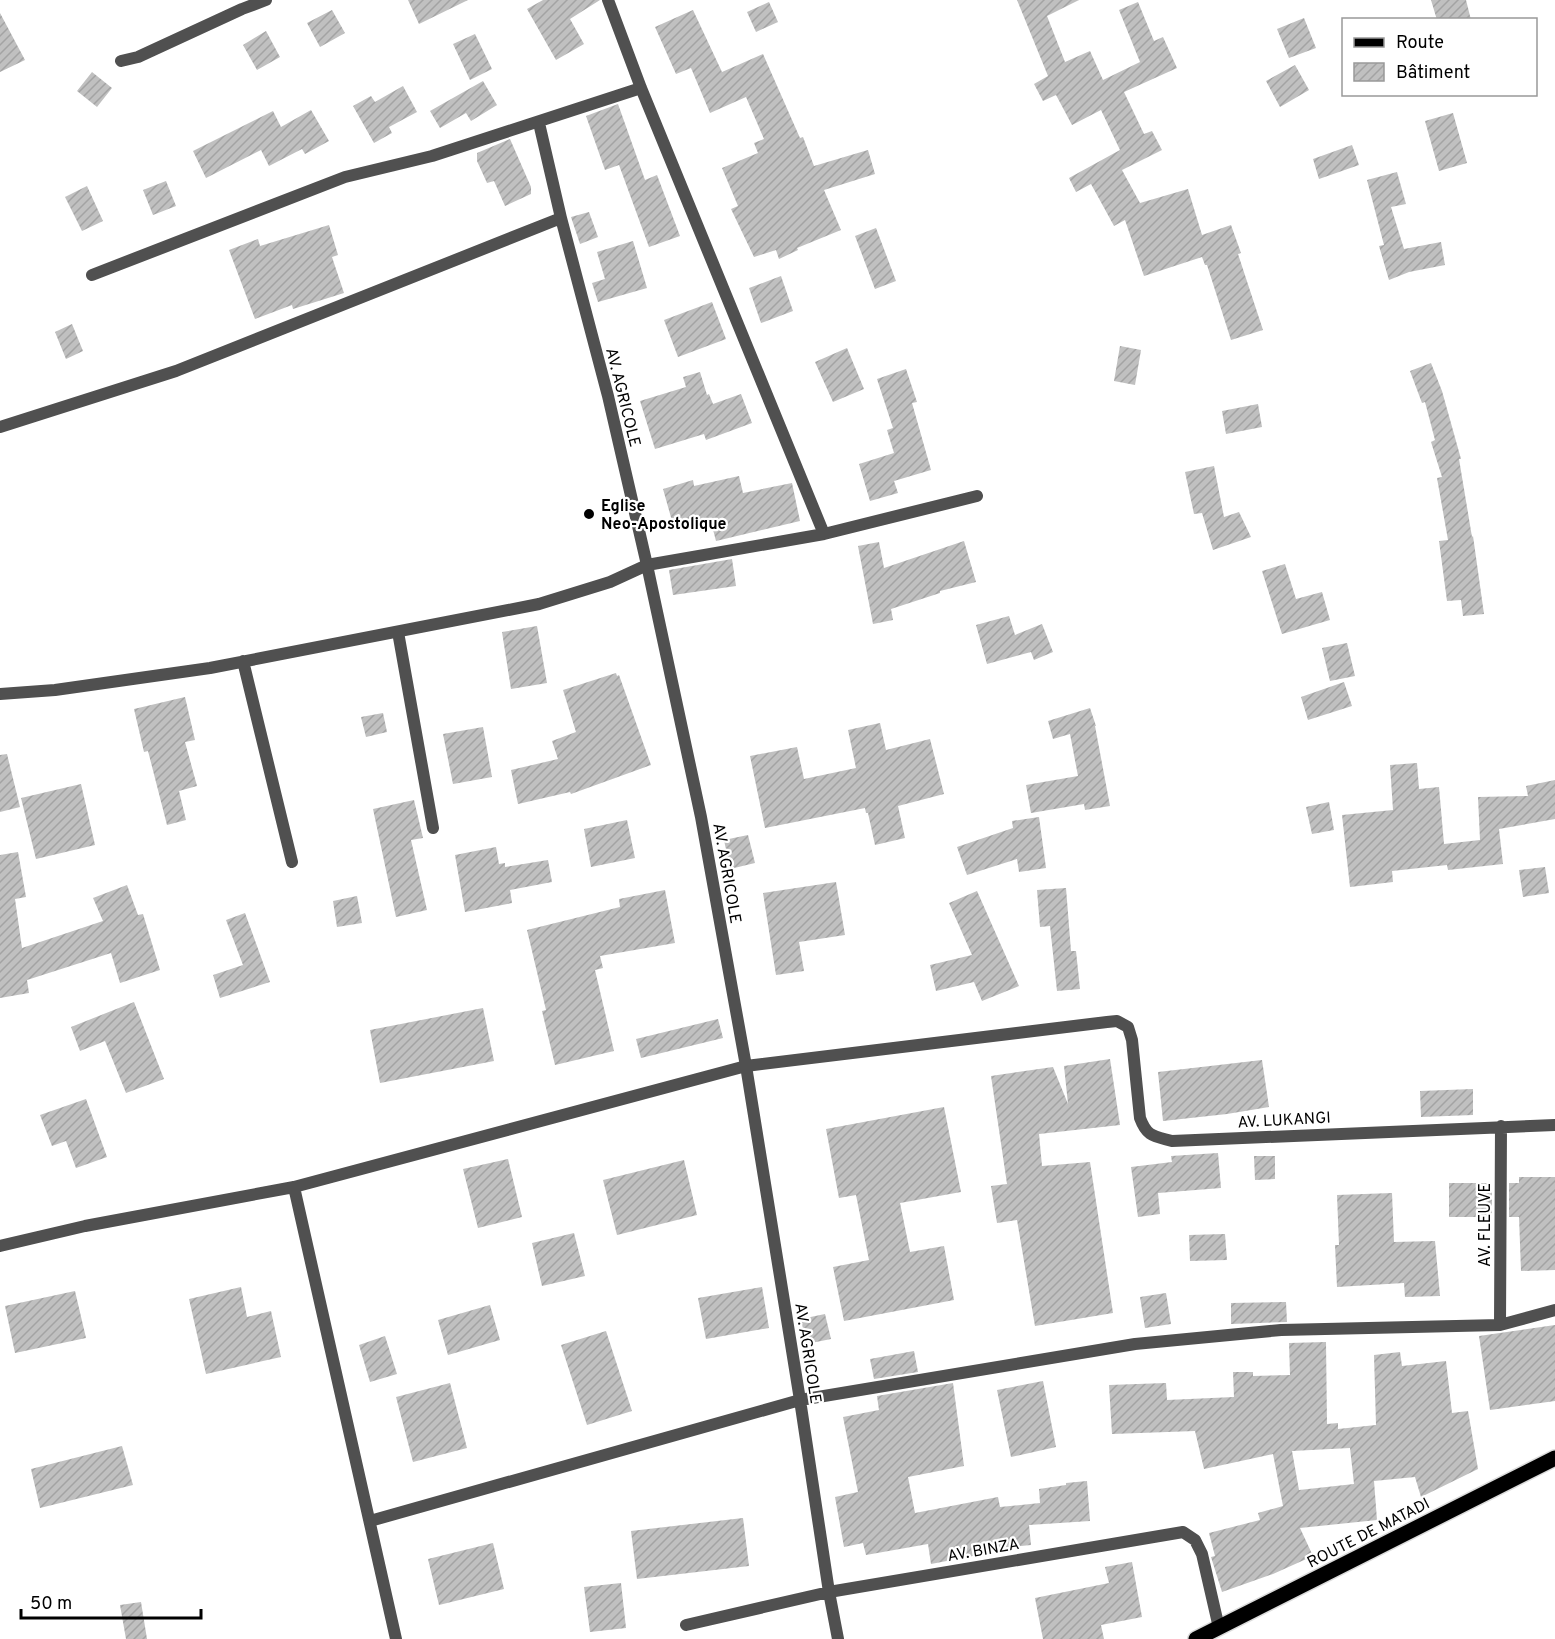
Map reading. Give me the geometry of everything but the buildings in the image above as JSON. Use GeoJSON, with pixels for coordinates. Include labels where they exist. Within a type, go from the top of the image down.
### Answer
{"type":"FeatureCollection","features":[{"type":"Feature","properties":{"kind":"main road","name":"ROUTE DE MATADI"},"geometry":{"type":"LineString","coordinates":[[1197,1639],[1555,1458]]}},
{"type":"Feature","properties":{"kind":"street"},"geometry":{"type":"LineString","coordinates":[[121,61],[138,57],[266,0]]}},
{"type":"Feature","properties":{"kind":"street"},"geometry":{"type":"LineString","coordinates":[[608,0],[641,88],[824,534]]}},
{"type":"Feature","properties":{"kind":"street"},"geometry":{"type":"LineString","coordinates":[[92,275],[345,177],[432,156],[641,88]]}},
{"type":"Feature","properties":{"kind":"street","name":"AV. AGRICOLE"},"geometry":{"type":"LineString","coordinates":[[539,123],[561,218],[608,396],[701,817],[746,1066],[838,1639]]}},
{"type":"Feature","properties":{"kind":"street"},"geometry":{"type":"LineString","coordinates":[[0,427],[176,371],[561,218]]}},
{"type":"Feature","properties":{"kind":"street"},"geometry":{"type":"LineString","coordinates":[[0,694],[55,690],[243,661],[538,604],[610,582],[647,565],[824,534],[977,496]]}},
{"type":"Feature","properties":{"kind":"street"},"geometry":{"type":"LineString","coordinates":[[398,632],[433,828]]}},
{"type":"Feature","properties":{"kind":"street"},"geometry":{"type":"LineString","coordinates":[[243,661],[292,862]]}},
{"type":"Feature","properties":{"kind":"street","name":"AV. LUKANGI"},"geometry":{"type":"LineString","coordinates":[[746,1066],[1117,1021],[1128,1027],[1132,1040],[1140,1118],[1144,1128],[1151,1136],[1172,1141],[1555,1125]]}},
{"type":"Feature","properties":{"kind":"street"},"geometry":{"type":"LineString","coordinates":[[0,1246],[85,1226],[294,1187],[746,1066]]}},
{"type":"Feature","properties":{"kind":"street","name":"AV. FLEUVE"},"geometry":{"type":"LineString","coordinates":[[1500,1324],[1501,1126]]}},
{"type":"Feature","properties":{"kind":"street"},"geometry":{"type":"LineString","coordinates":[[294,1187],[396,1639]]}},
{"type":"Feature","properties":{"kind":"street"},"geometry":{"type":"LineString","coordinates":[[370,1521],[800,1400],[1135,1344],[1281,1330],[1500,1324],[1555,1310]]}},
{"type":"Feature","properties":{"kind":"street","name":"AV. BINZA"},"geometry":{"type":"LineString","coordinates":[[686,1624],[829,1592],[1182,1532],[1196,1540],[1202,1554],[1219,1628]]}},
{"type":"Feature","properties":{"kind":"place","name":"Eglise Neo-Apostolique"},"geometry":{"type":"Point","coordinates":[589,514]}}]}
